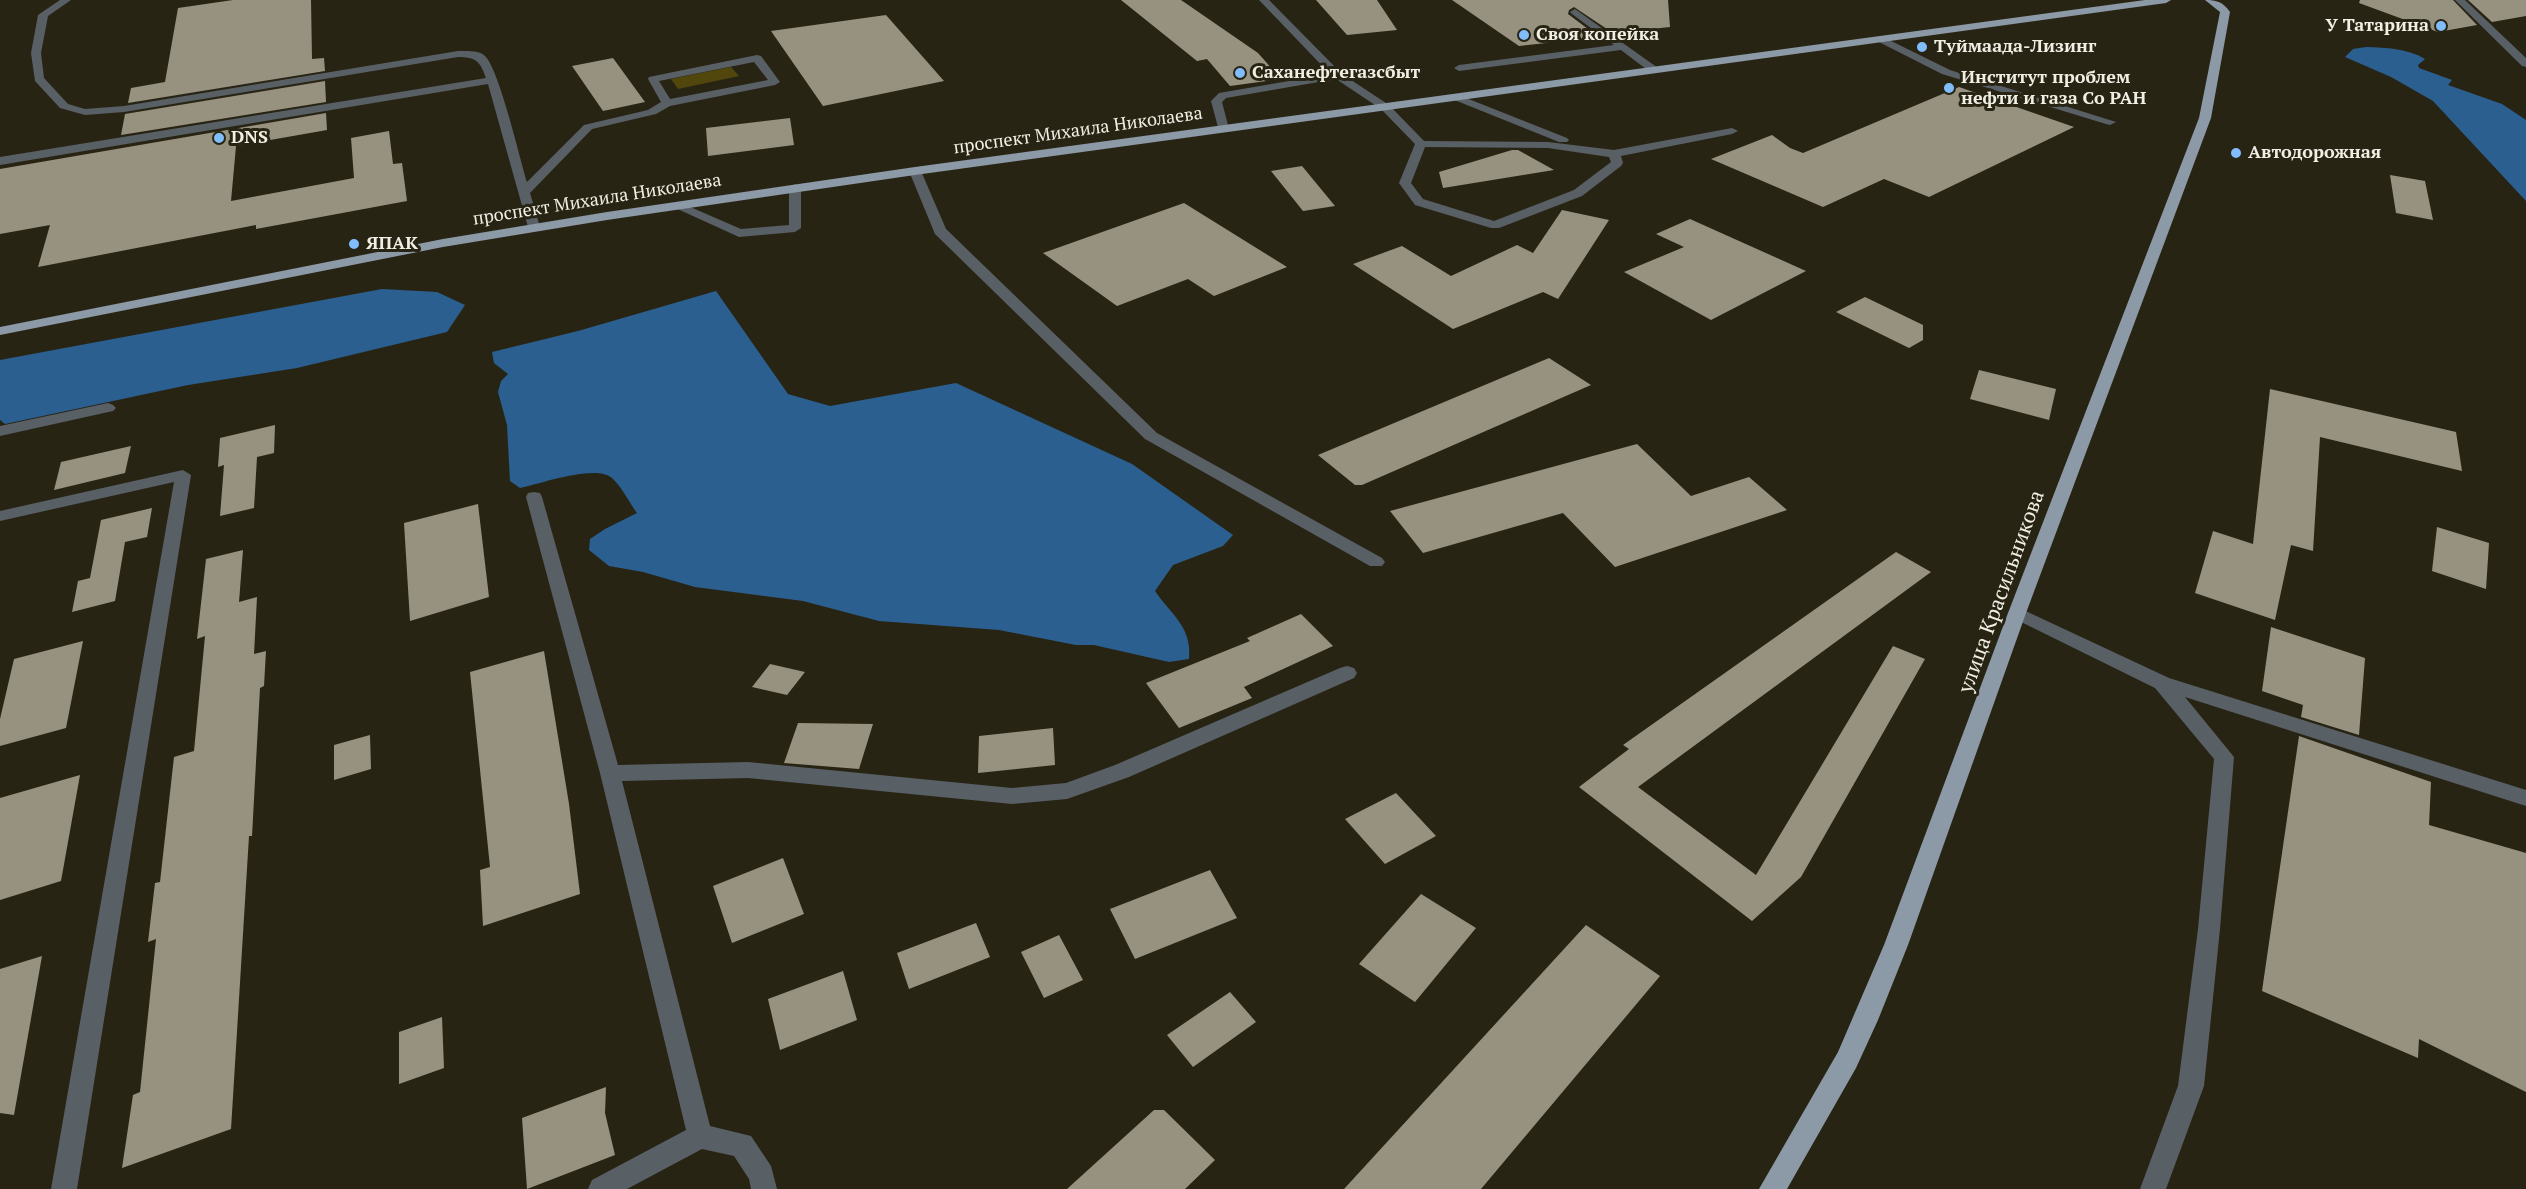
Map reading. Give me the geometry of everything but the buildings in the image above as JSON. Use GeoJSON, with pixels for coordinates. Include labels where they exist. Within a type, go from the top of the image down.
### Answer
{"type":"FeatureCollection","features":[{"type":"Feature","properties":{"kind":"main road","name":"проспект Михаила Николаева"},"geometry":{"type":"LineString","coordinates":[[0,331],[420,247],[534,227],[915,171],[2166,0]]}},
{"type":"Feature","properties":{"kind":"main road","name":"улица Красильникова"},"geometry":{"type":"LineString","coordinates":[[1772,1189],[1812,1123],[1866,1020],[2205,118],[2225,12],[2222,7],[2210,0]]}},
{"type":"Feature","properties":{"kind":"street"},"geometry":{"type":"LineString","coordinates":[[66,0],[43,15],[36,52],[39,79],[64,106],[85,112],[124,109],[458,54],[476,54],[483,58],[492,80],[534,227]]}},
{"type":"Feature","properties":{"kind":"street"},"geometry":{"type":"LineString","coordinates":[[1264,0],[1338,76],[1385,107],[1421,144],[1520,144],[1614,154],[1732,131]]}},
{"type":"Feature","properties":{"kind":"street"},"geometry":{"type":"LineString","coordinates":[[2460,0],[2526,64]]}},
{"type":"Feature","properties":{"kind":"street"},"geometry":{"type":"LineString","coordinates":[[1575,12],[1654,70]]}},
{"type":"Feature","properties":{"kind":"street"},"geometry":{"type":"LineString","coordinates":[[1881,39],[1946,72],[2110,122]]}},
{"type":"Feature","properties":{"kind":"street"},"geometry":{"type":"LineString","coordinates":[[1459,68],[1622,47]]}},
{"type":"Feature","properties":{"kind":"street"},"geometry":{"type":"LineString","coordinates":[[524,192],[588,127],[652,112],[667,103],[775,82],[757,58],[653,79],[667,103]]}},
{"type":"Feature","properties":{"kind":"street"},"geometry":{"type":"LineString","coordinates":[[1222,129],[1216,101],[1223,95],[1338,76]]}},
{"type":"Feature","properties":{"kind":"street"},"geometry":{"type":"LineString","coordinates":[[0,161],[492,80]]}},
{"type":"Feature","properties":{"kind":"street"},"geometry":{"type":"LineString","coordinates":[[1456,97],[1587,150]]}},
{"type":"Feature","properties":{"kind":"street"},"geometry":{"type":"LineString","coordinates":[[1421,144],[1405,183],[1419,202],[1495,225],[1578,193],[1617,163],[1614,154]]}},
{"type":"Feature","properties":{"kind":"street"},"geometry":{"type":"LineString","coordinates":[[915,171],[940,231],[1151,436],[1376,562]]}},
{"type":"Feature","properties":{"kind":"street"},"geometry":{"type":"LineString","coordinates":[[677,206],[739,233],[795,228],[795,188]]}},
{"type":"Feature","properties":{"kind":"street"},"geometry":{"type":"LineString","coordinates":[[0,431],[108,408]]}},
{"type":"Feature","properties":{"kind":"street"},"geometry":{"type":"LineString","coordinates":[[0,516],[183,475],[64,1189]]}},
{"type":"Feature","properties":{"kind":"street"},"geometry":{"type":"LineString","coordinates":[[534,497],[610,773],[700,1136]]}},
{"type":"Feature","properties":{"kind":"street"},"geometry":{"type":"LineString","coordinates":[[2017,614],[2162,683],[2526,798]]}},
{"type":"Feature","properties":{"kind":"street"},"geometry":{"type":"LineString","coordinates":[[610,773],[748,770],[1012,796],[1067,790],[1122,771],[1347,673]]}},
{"type":"Feature","properties":{"kind":"street"},"geometry":{"type":"LineString","coordinates":[[2153,1189],[2191,1086],[2210,929],[2224,757],[2162,683]]}},
{"type":"Feature","properties":{"kind":"street"},"geometry":{"type":"LineString","coordinates":[[601,1189],[700,1136],[742,1146],[762,1175],[764,1189]]}},
{"type":"Feature","properties":{"kind":"shaded area"},"geometry":{"type":"Polygon","coordinates":[[[731,67],[739,76],[678,89],[671,79],[731,67]]]}},
{"type":"Feature","properties":{"kind":"water"},"geometry":{"type":"Polygon","coordinates":[[[2366,47],[2396,49],[2418,55],[2425,59],[2418,65],[2419,68],[2452,80],[2448,85],[2502,104],[2526,120],[2526,201],[2433,101],[2391,77],[2345,57],[2353,49],[2366,47]]]}},
{"type":"Feature","properties":{"kind":"water"},"geometry":{"type":"Polygon","coordinates":[[[382,289],[437,292],[465,305],[447,332],[297,368],[188,385],[5,424],[0,420],[0,360],[382,289]]]}},
{"type":"Feature","properties":{"kind":"water"},"geometry":{"type":"Polygon","coordinates":[[[716,291],[788,394],[830,406],[956,383],[1132,464],[1233,535],[1223,546],[1173,565],[1155,591],[1184,629],[1189,648],[1189,659],[1169,662],[1094,645],[1076,645],[999,630],[879,621],[803,601],[695,587],[643,572],[609,566],[589,550],[590,539],[637,513],[616,482],[604,474],[581,474],[520,488],[510,481],[507,425],[498,392],[501,381],[508,374],[494,363],[492,352],[578,331],[716,291]]]}},
{"type":"Feature","properties":{"kind":"place","name":"У Татарина"},"geometry":{"type":"Point","coordinates":[2441,26]}},
{"type":"Feature","properties":{"kind":"place","name":"Своя копейка"},"geometry":{"type":"Point","coordinates":[1524,35]}},
{"type":"Feature","properties":{"kind":"place","name":"Туймаада-Лизинг"},"geometry":{"type":"Point","coordinates":[1922,47]}},
{"type":"Feature","properties":{"kind":"place","name":"Саханефтегазсбыт"},"geometry":{"type":"Point","coordinates":[1240,73]}},
{"type":"Feature","properties":{"kind":"place","name":"Институт проблем нефти и газа Со РАН"},"geometry":{"type":"Point","coordinates":[1949,88]}},
{"type":"Feature","properties":{"kind":"place","name":"DNS"},"geometry":{"type":"Point","coordinates":[219,138]}},
{"type":"Feature","properties":{"kind":"place","name":"Автодорожная"},"geometry":{"type":"Point","coordinates":[2236,153]}},
{"type":"Feature","properties":{"kind":"place","name":"ЯПАК"},"geometry":{"type":"Point","coordinates":[354,244]}}]}
